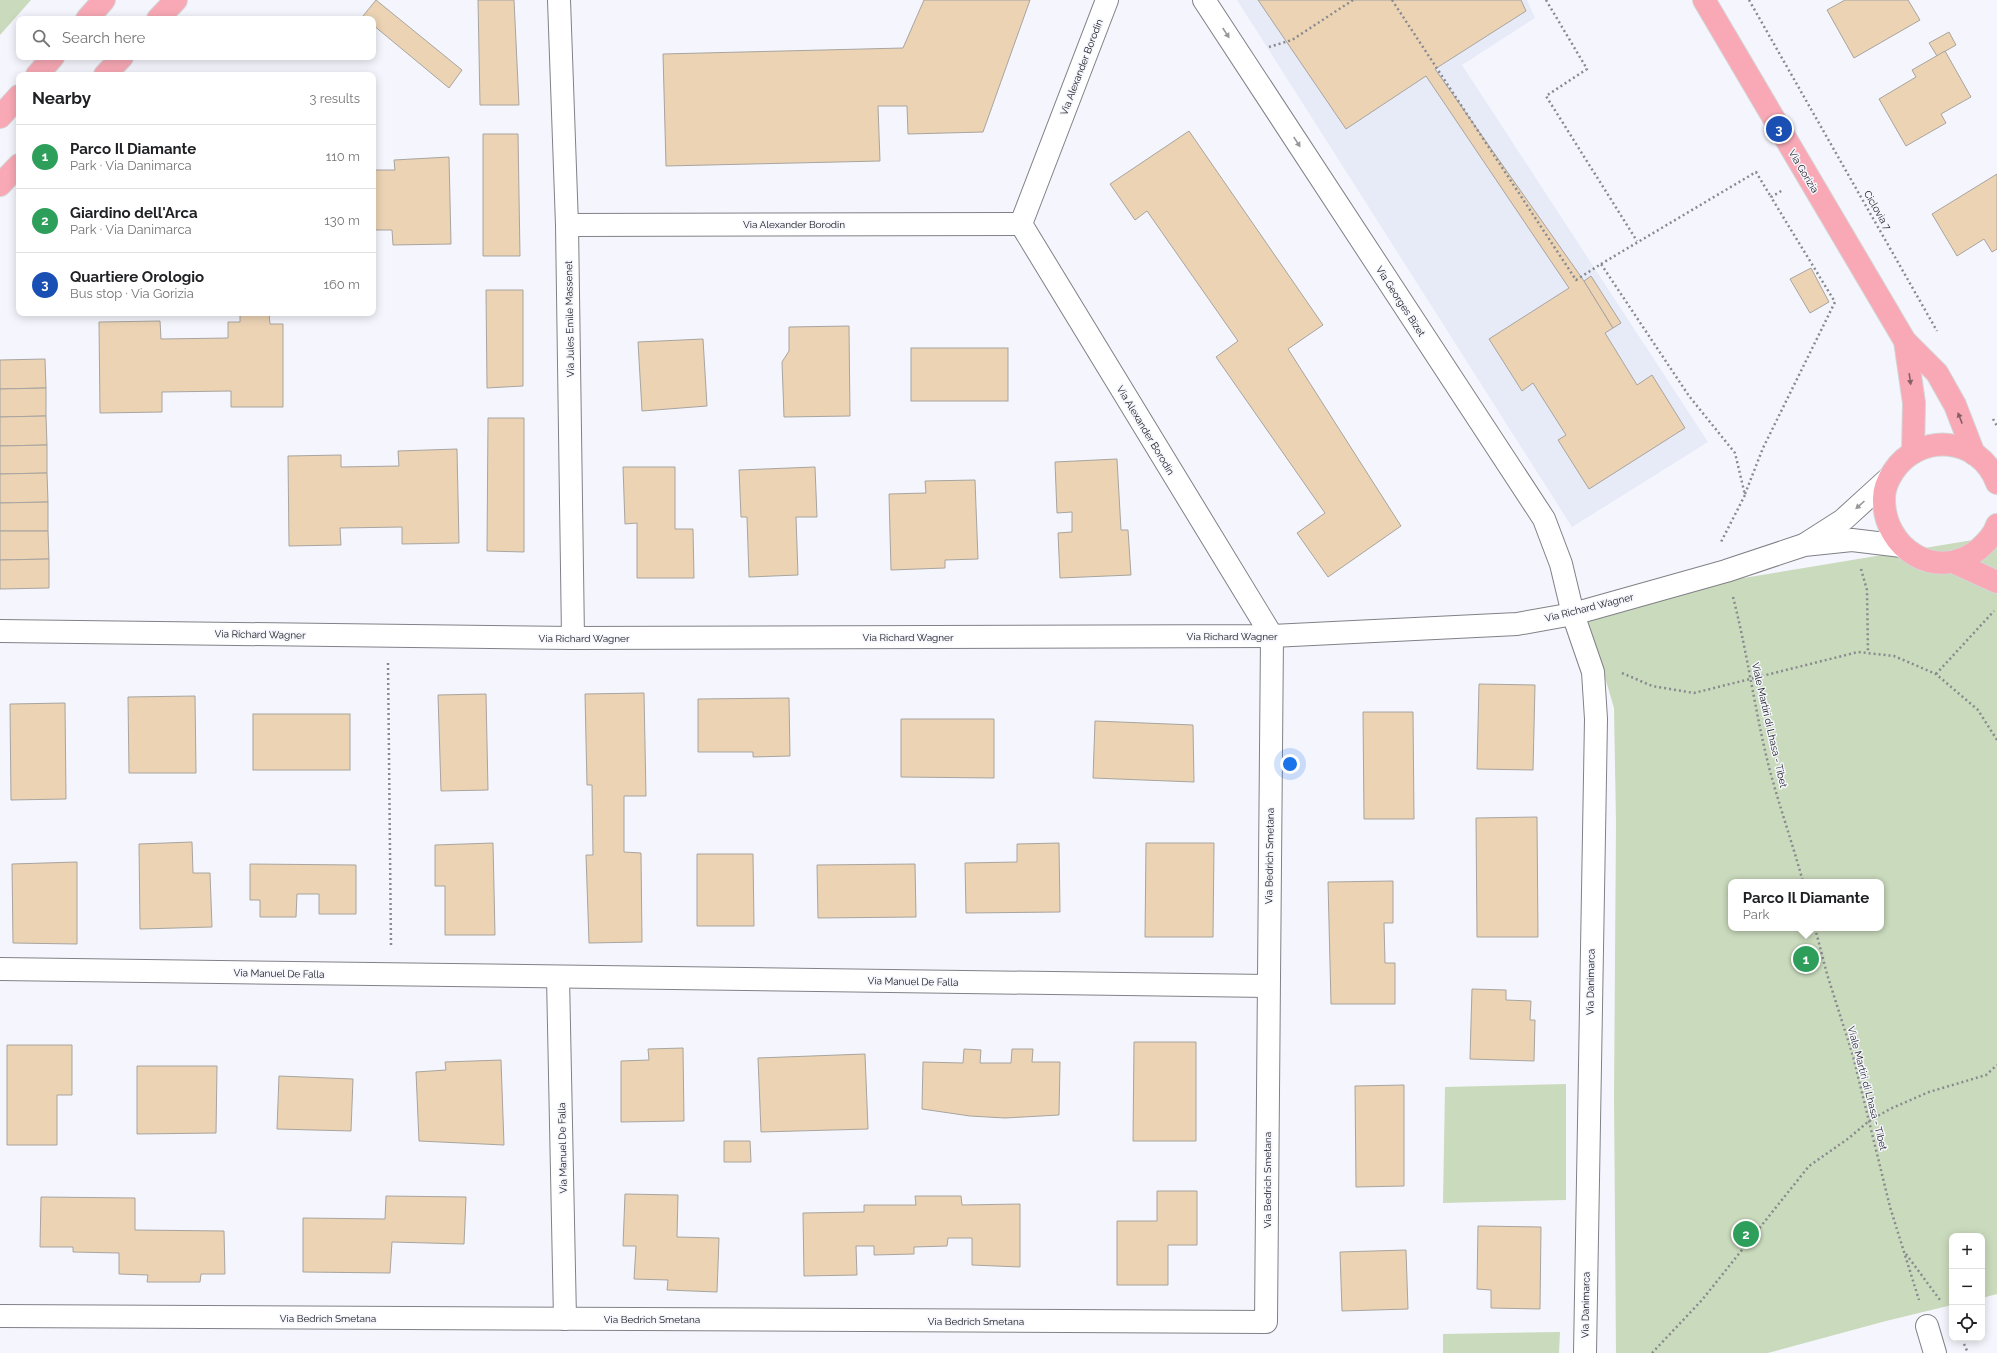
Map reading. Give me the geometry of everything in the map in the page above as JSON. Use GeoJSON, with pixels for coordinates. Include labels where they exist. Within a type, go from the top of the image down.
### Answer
{"type":"FeatureCollection","features":[{"type":"Feature","properties":{"kind":"main road"},"geometry":{"type":"LineString","coordinates":[[90,16],[104,0]]}},
{"type":"Feature","properties":{"kind":"main road"},"geometry":{"type":"LineString","coordinates":[[161,16],[176,0]]}},
{"type":"Feature","properties":{"kind":"main road","name":"Via Gorizia"},"geometry":{"type":"LineString","coordinates":[[1704,0],[1905,341],[1937,373],[1955,405],[1974,454]]}},
{"type":"Feature","properties":{"kind":"main road"},"geometry":{"type":"LineString","coordinates":[[40,72],[50,60]]}},
{"type":"Feature","properties":{"kind":"main road"},"geometry":{"type":"LineString","coordinates":[[108,72],[119,60]]}},
{"type":"Feature","properties":{"kind":"main road"},"geometry":{"type":"LineString","coordinates":[[0,117],[16,99]]}},
{"type":"Feature","properties":{"kind":"main road"},"geometry":{"type":"LineString","coordinates":[[0,185],[16,168]]}},
{"type":"Feature","properties":{"kind":"main road","name":"Via Gorizia"},"geometry":{"type":"LineString","coordinates":[[1905,341],[1914,403],[1913,452]]}},
{"type":"Feature","properties":{"kind":"main road"},"geometry":{"type":"LineString","coordinates":[[1997,483],[1994,474],[1986,464],[1966,449],[1948,444],[1930,445],[1913,452],[1899,463],[1888,479],[1884,496],[1885,515],[1891,532],[1902,546],[1917,557],[1934,562],[1953,562],[1971,555],[1986,544],[1997,525]]}},
{"type":"Feature","properties":{"kind":"main road"},"geometry":{"type":"LineString","coordinates":[[1953,562],[1997,582]]}},
{"type":"Feature","properties":{"kind":"street","name":"Via Jules Emile Massenet"},"geometry":{"type":"LineString","coordinates":[[559,0],[567,225],[573,638]]}},
{"type":"Feature","properties":{"kind":"street","name":"Via Alexander Borodin"},"geometry":{"type":"LineString","coordinates":[[1021,224],[1107,0]]}},
{"type":"Feature","properties":{"kind":"street","name":"Via Georges Bizet"},"geometry":{"type":"LineString","coordinates":[[1204,0],[1544,519],[1562,564],[1572,614]]}},
{"type":"Feature","properties":{"kind":"street","name":"Via Alexander Borodin"},"geometry":{"type":"LineString","coordinates":[[567,225],[1021,224]]}},
{"type":"Feature","properties":{"kind":"street","name":"Via Alexander Borodin"},"geometry":{"type":"LineString","coordinates":[[1021,224],[1272,636]]}},
{"type":"Feature","properties":{"kind":"street","name":"Via Richard Wagner"},"geometry":{"type":"LineString","coordinates":[[1804,545],[1843,520],[1888,479]]}},
{"type":"Feature","properties":{"kind":"street","name":"Via Richard Wagner"},"geometry":{"type":"LineString","coordinates":[[0,631],[573,638],[1272,636],[1517,624],[1572,614],[1726,571],[1804,545],[1852,540],[1902,546]]}},
{"type":"Feature","properties":{"kind":"street","name":"Via Danimarca"},"geometry":{"type":"LineString","coordinates":[[1572,614],[1593,672],[1596,719],[1585,1353]]}},
{"type":"Feature","properties":{"kind":"street","name":"Via Bedrich Smetana"},"geometry":{"type":"LineString","coordinates":[[0,1316],[1266,1322],[1272,636]]}},
{"type":"Feature","properties":{"kind":"street","name":"Via Manuel De Falla"},"geometry":{"type":"LineString","coordinates":[[0,969],[1268,986]]}},
{"type":"Feature","properties":{"kind":"street","name":"Via Manuel De Falla"},"geometry":{"type":"LineString","coordinates":[[558,977],[565,1319]]}},
{"type":"Feature","properties":{"kind":"street"},"geometry":{"type":"LineString","coordinates":[[1927,1326],[1935,1353]]}},
{"type":"Feature","properties":{"kind":"path"},"geometry":{"type":"LineString","coordinates":[[1241,56],[1292,40],[1353,0]]}},
{"type":"Feature","properties":{"kind":"path"},"geometry":{"type":"LineString","coordinates":[[1392,0],[1576,280],[1637,241],[1756,172],[1771,197],[1838,156]]}},
{"type":"Feature","properties":{"kind":"path"},"geometry":{"type":"LineString","coordinates":[[1546,0],[1587,68],[1546,96],[1637,241]]}},
{"type":"Feature","properties":{"kind":"path","name":"Ciclovia 7"},"geometry":{"type":"LineString","coordinates":[[1749,0],[1940,335]]}},
{"type":"Feature","properties":{"kind":"path","name":"Viale Martiri di Lhasa - Tibet"},"geometry":{"type":"LineString","coordinates":[[1771,197],[1835,302],[1763,448],[1745,495],[1720,544],[1742,633],[1770,770],[1802,879]]}},
{"type":"Feature","properties":{"kind":"path"},"geometry":{"type":"LineString","coordinates":[[1601,264],[1689,396],[1735,453],[1745,495]]}},
{"type":"Feature","properties":{"kind":"path"},"geometry":{"type":"LineString","coordinates":[[1989,413],[1997,426]]}},
{"type":"Feature","properties":{"kind":"path"},"geometry":{"type":"LineString","coordinates":[[1936,674],[1997,607]]}},
{"type":"Feature","properties":{"kind":"path"},"geometry":{"type":"LineString","coordinates":[[388,636],[392,974]]}},
{"type":"Feature","properties":{"kind":"path"},"geometry":{"type":"LineString","coordinates":[[1593,672],[1623,673],[1652,686],[1694,693],[1858,652],[1894,656],[1936,674],[1978,710],[1997,740]]}},
{"type":"Feature","properties":{"kind":"path","name":"Viale Martiri di Lhasa - Tibet"},"geometry":{"type":"LineString","coordinates":[[1816,931],[1827,974],[1853,1056],[1890,1207],[1927,1326]]}},
{"type":"Feature","properties":{"kind":"path"},"geometry":{"type":"LineString","coordinates":[[1652,1353],[1702,1300],[1809,1166],[1849,1138],[1869,1121],[1929,1092],[1986,1075],[1997,1065]]}},
{"type":"Feature","properties":{"kind":"path"},"geometry":{"type":"LineString","coordinates":[[1904,1252],[1928,1281],[1944,1306]]}},
{"type":"Feature","properties":{"kind":"shaded area"},"geometry":{"type":"Polygon","coordinates":[[[1237,0],[1527,0],[1535,18],[1462,65],[1708,442],[1572,527],[1237,0]]]}},
{"type":"Feature","properties":{"kind":"green space"},"geometry":{"type":"Polygon","coordinates":[[[0,0],[31,0],[16,16],[0,35],[0,0]]]}},
{"type":"Feature","properties":{"kind":"green space"},"geometry":{"type":"Polygon","coordinates":[[[1997,536],[1997,1294],[1985,1297],[1985,1233],[1949,1233],[1949,1306],[1768,1353],[1616,1353],[1614,1097],[1616,822],[1614,708],[1588,620],[1719,582],[1997,536]]]}},
{"type":"Feature","properties":{"kind":"green space"},"geometry":{"type":"Polygon","coordinates":[[[1566,1084],[1566,1200],[1443,1203],[1445,1087],[1566,1084]]]}},
{"type":"Feature","properties":{"kind":"green space"},"geometry":{"type":"Polygon","coordinates":[[[1560,1332],[1559,1353],[1443,1353],[1443,1334],[1560,1332]]]}},
{"type":"Feature","properties":{"kind":"building"},"geometry":{"type":"Polygon","coordinates":[[[376,0],[462,70],[449,88],[376,27],[376,16],[363,16],[376,0]]]}},
{"type":"Feature","properties":{"kind":"building"},"geometry":{"type":"Polygon","coordinates":[[[478,0],[514,0],[519,105],[480,105],[478,0]]]}},
{"type":"Feature","properties":{"kind":"building"},"geometry":{"type":"Polygon","coordinates":[[[924,0],[1030,0],[983,132],[908,134],[907,106],[878,106],[880,161],[666,166],[663,54],[903,48],[924,0]]]}},
{"type":"Feature","properties":{"kind":"building"},"geometry":{"type":"Polygon","coordinates":[[[1258,0],[1521,0],[1526,11],[1435,69],[1584,281],[1613,328],[1605,333],[1637,385],[1652,375],[1685,428],[1589,489],[1558,440],[1566,435],[1533,383],[1522,391],[1489,339],[1569,288],[1426,76],[1346,129],[1258,0]]]}},
{"type":"Feature","properties":{"kind":"building"},"geometry":{"type":"Polygon","coordinates":[[[1845,0],[1908,0],[1920,20],[1854,58],[1827,10],[1845,0]]]}},
{"type":"Feature","properties":{"kind":"building"},"geometry":{"type":"Polygon","coordinates":[[[1949,32],[1956,45],[1937,56],[1929,43],[1949,32]]]}},
{"type":"Feature","properties":{"kind":"building"},"geometry":{"type":"Polygon","coordinates":[[[1945,51],[1971,97],[1941,114],[1946,123],[1906,146],[1879,99],[1916,77],[1912,70],[1945,51]]]}},
{"type":"Feature","properties":{"kind":"building"},"geometry":{"type":"Polygon","coordinates":[[[1189,131],[1323,325],[1288,349],[1401,526],[1328,577],[1297,533],[1325,513],[1216,357],[1238,341],[1147,211],[1135,220],[1110,184],[1189,131]]]}},
{"type":"Feature","properties":{"kind":"building"},"geometry":{"type":"Polygon","coordinates":[[[483,134],[518,134],[520,256],[483,256],[483,134]]]}},
{"type":"Feature","properties":{"kind":"building"},"geometry":{"type":"Polygon","coordinates":[[[449,157],[451,244],[393,245],[392,230],[376,230],[376,170],[395,170],[394,160],[449,157]]]}},
{"type":"Feature","properties":{"kind":"building"},"geometry":{"type":"Polygon","coordinates":[[[1997,174],[1997,249],[1992,252],[1984,239],[1957,256],[1932,214],[1997,174]]]}},
{"type":"Feature","properties":{"kind":"building"},"geometry":{"type":"Polygon","coordinates":[[[1811,268],[1829,302],[1810,313],[1790,279],[1811,268]]]}},
{"type":"Feature","properties":{"kind":"building"},"geometry":{"type":"Polygon","coordinates":[[[1591,276],[1621,323],[1613,328],[1584,281],[1591,276]]]}},
{"type":"Feature","properties":{"kind":"building"},"geometry":{"type":"Polygon","coordinates":[[[486,290],[523,290],[523,386],[487,388],[486,290]]]}},
{"type":"Feature","properties":{"kind":"building"},"geometry":{"type":"Polygon","coordinates":[[[240,316],[269,316],[270,324],[283,324],[283,407],[231,407],[231,391],[162,392],[162,412],[100,413],[99,322],[160,321],[161,339],[228,338],[228,322],[240,322],[240,316]]]}},
{"type":"Feature","properties":{"kind":"building"},"geometry":{"type":"Polygon","coordinates":[[[849,326],[850,416],[784,417],[782,362],[789,351],[789,327],[849,326]]]}},
{"type":"Feature","properties":{"kind":"building"},"geometry":{"type":"Polygon","coordinates":[[[703,339],[707,406],[642,411],[638,342],[703,339]]]}},
{"type":"Feature","properties":{"kind":"building"},"geometry":{"type":"Polygon","coordinates":[[[911,348],[1008,348],[1008,401],[911,401],[911,348]]]}},
{"type":"Feature","properties":{"kind":"building"},"geometry":{"type":"Polygon","coordinates":[[[45,359],[46,388],[0,389],[0,360],[45,359]]]}},
{"type":"Feature","properties":{"kind":"building"},"geometry":{"type":"Polygon","coordinates":[[[46,388],[46,416],[0,417],[0,389],[46,388]]]}},
{"type":"Feature","properties":{"kind":"building"},"geometry":{"type":"Polygon","coordinates":[[[46,416],[47,445],[0,446],[0,417],[46,416]]]}},
{"type":"Feature","properties":{"kind":"building"},"geometry":{"type":"Polygon","coordinates":[[[488,418],[524,418],[524,552],[487,551],[488,418]]]}},
{"type":"Feature","properties":{"kind":"building"},"geometry":{"type":"Polygon","coordinates":[[[47,445],[47,473],[0,474],[0,446],[47,445]]]}},
{"type":"Feature","properties":{"kind":"building"},"geometry":{"type":"Polygon","coordinates":[[[457,449],[459,543],[402,544],[402,527],[340,528],[341,545],[289,546],[288,456],[341,455],[341,467],[399,466],[398,451],[457,449]]]}},
{"type":"Feature","properties":{"kind":"building"},"geometry":{"type":"Polygon","coordinates":[[[1117,459],[1121,530],[1128,530],[1131,575],[1060,578],[1058,533],[1072,532],[1072,512],[1057,513],[1055,462],[1117,459]]]}},
{"type":"Feature","properties":{"kind":"building"},"geometry":{"type":"Polygon","coordinates":[[[623,467],[675,467],[675,529],[693,529],[694,578],[637,578],[637,523],[625,524],[623,467]]]}},
{"type":"Feature","properties":{"kind":"building"},"geometry":{"type":"Polygon","coordinates":[[[815,467],[817,517],[796,517],[798,575],[749,577],[747,517],[741,517],[739,470],[815,467]]]}},
{"type":"Feature","properties":{"kind":"building"},"geometry":{"type":"Polygon","coordinates":[[[47,473],[48,502],[0,503],[0,474],[47,473]]]}},
{"type":"Feature","properties":{"kind":"building"},"geometry":{"type":"Polygon","coordinates":[[[975,480],[978,559],[945,560],[945,568],[891,570],[889,494],[926,493],[925,481],[975,480]]]}},
{"type":"Feature","properties":{"kind":"building"},"geometry":{"type":"Polygon","coordinates":[[[48,502],[48,531],[0,531],[0,503],[48,502]]]}},
{"type":"Feature","properties":{"kind":"building"},"geometry":{"type":"Polygon","coordinates":[[[0,531],[48,531],[49,559],[0,560],[0,531]]]}},
{"type":"Feature","properties":{"kind":"building"},"geometry":{"type":"Polygon","coordinates":[[[49,559],[49,588],[0,589],[0,560],[49,559]]]}},
{"type":"Feature","properties":{"kind":"building"},"geometry":{"type":"Polygon","coordinates":[[[1479,684],[1535,685],[1533,770],[1477,769],[1479,684]]]}},
{"type":"Feature","properties":{"kind":"building"},"geometry":{"type":"Polygon","coordinates":[[[644,693],[646,796],[624,796],[624,852],[641,853],[642,942],[589,943],[586,855],[593,855],[592,785],[587,785],[585,694],[644,693]]]}},
{"type":"Feature","properties":{"kind":"building"},"geometry":{"type":"Polygon","coordinates":[[[486,694],[488,790],[441,791],[438,695],[486,694]]]}},
{"type":"Feature","properties":{"kind":"building"},"geometry":{"type":"Polygon","coordinates":[[[195,696],[196,773],[129,773],[128,697],[195,696]]]}},
{"type":"Feature","properties":{"kind":"building"},"geometry":{"type":"Polygon","coordinates":[[[789,698],[790,756],[753,757],[753,752],[698,752],[698,699],[789,698]]]}},
{"type":"Feature","properties":{"kind":"building"},"geometry":{"type":"Polygon","coordinates":[[[65,703],[66,799],[11,800],[10,704],[65,703]]]}},
{"type":"Feature","properties":{"kind":"building"},"geometry":{"type":"Polygon","coordinates":[[[1363,712],[1413,712],[1414,819],[1364,819],[1363,712]]]}},
{"type":"Feature","properties":{"kind":"building"},"geometry":{"type":"Polygon","coordinates":[[[253,714],[350,714],[350,770],[253,770],[253,714]]]}},
{"type":"Feature","properties":{"kind":"building"},"geometry":{"type":"Polygon","coordinates":[[[901,719],[994,719],[994,778],[901,777],[901,719]]]}},
{"type":"Feature","properties":{"kind":"building"},"geometry":{"type":"Polygon","coordinates":[[[1095,721],[1193,725],[1194,782],[1093,778],[1095,721]]]}},
{"type":"Feature","properties":{"kind":"building"},"geometry":{"type":"Polygon","coordinates":[[[1537,817],[1538,937],[1477,937],[1476,818],[1537,817]]]}},
{"type":"Feature","properties":{"kind":"building"},"geometry":{"type":"Polygon","coordinates":[[[192,842],[193,873],[210,873],[212,927],[140,929],[139,844],[192,842]]]}},
{"type":"Feature","properties":{"kind":"building"},"geometry":{"type":"Polygon","coordinates":[[[493,843],[495,935],[445,935],[445,886],[435,886],[435,845],[493,843]]]}},
{"type":"Feature","properties":{"kind":"building"},"geometry":{"type":"Polygon","coordinates":[[[1059,843],[1060,912],[966,913],[965,863],[1017,862],[1017,844],[1059,843]]]}},
{"type":"Feature","properties":{"kind":"building"},"geometry":{"type":"Polygon","coordinates":[[[1146,843],[1214,843],[1213,937],[1145,937],[1146,843]]]}},
{"type":"Feature","properties":{"kind":"building"},"geometry":{"type":"Polygon","coordinates":[[[697,854],[753,854],[754,926],[697,926],[697,854]]]}},
{"type":"Feature","properties":{"kind":"building"},"geometry":{"type":"Polygon","coordinates":[[[77,862],[77,944],[13,943],[12,864],[77,862]]]}},
{"type":"Feature","properties":{"kind":"building"},"geometry":{"type":"Polygon","coordinates":[[[250,864],[356,865],[356,914],[319,914],[319,894],[297,894],[296,917],[260,917],[260,900],[250,900],[250,864]]]}},
{"type":"Feature","properties":{"kind":"building"},"geometry":{"type":"Polygon","coordinates":[[[915,864],[916,917],[818,918],[817,865],[915,864]]]}},
{"type":"Feature","properties":{"kind":"building"},"geometry":{"type":"Polygon","coordinates":[[[1393,881],[1393,923],[1384,923],[1385,963],[1395,963],[1395,1004],[1331,1004],[1328,882],[1393,881]]]}},
{"type":"Feature","properties":{"kind":"building"},"geometry":{"type":"Polygon","coordinates":[[[1472,989],[1506,990],[1506,1000],[1531,1001],[1530,1020],[1535,1020],[1534,1061],[1470,1059],[1472,989]]]}},
{"type":"Feature","properties":{"kind":"building"},"geometry":{"type":"Polygon","coordinates":[[[1134,1042],[1196,1042],[1196,1141],[1133,1141],[1134,1042]]]}},
{"type":"Feature","properties":{"kind":"building"},"geometry":{"type":"Polygon","coordinates":[[[7,1045],[72,1045],[72,1095],[57,1095],[57,1145],[7,1145],[7,1045]]]}},
{"type":"Feature","properties":{"kind":"building"},"geometry":{"type":"Polygon","coordinates":[[[683,1048],[684,1121],[621,1122],[621,1061],[649,1060],[648,1049],[683,1048]]]}},
{"type":"Feature","properties":{"kind":"building"},"geometry":{"type":"Polygon","coordinates":[[[964,1049],[981,1050],[980,1063],[1011,1063],[1012,1049],[1033,1049],[1032,1062],[1060,1062],[1059,1115],[1005,1118],[970,1116],[922,1109],[923,1062],[963,1063],[964,1049]]]}},
{"type":"Feature","properties":{"kind":"building"},"geometry":{"type":"Polygon","coordinates":[[[865,1054],[868,1129],[761,1132],[758,1058],[865,1054]]]}},
{"type":"Feature","properties":{"kind":"building"},"geometry":{"type":"Polygon","coordinates":[[[501,1060],[504,1145],[419,1141],[416,1072],[446,1070],[445,1062],[501,1060]]]}},
{"type":"Feature","properties":{"kind":"building"},"geometry":{"type":"Polygon","coordinates":[[[137,1066],[217,1066],[216,1133],[137,1134],[137,1066]]]}},
{"type":"Feature","properties":{"kind":"building"},"geometry":{"type":"Polygon","coordinates":[[[279,1076],[353,1079],[351,1131],[277,1129],[279,1076]]]}},
{"type":"Feature","properties":{"kind":"building"},"geometry":{"type":"Polygon","coordinates":[[[1404,1085],[1404,1186],[1356,1187],[1355,1086],[1404,1085]]]}},
{"type":"Feature","properties":{"kind":"building"},"geometry":{"type":"Polygon","coordinates":[[[724,1141],[750,1141],[751,1162],[724,1162],[724,1141]]]}},
{"type":"Feature","properties":{"kind":"building"},"geometry":{"type":"Polygon","coordinates":[[[1157,1191],[1197,1191],[1197,1245],[1168,1245],[1168,1285],[1117,1285],[1117,1221],[1157,1221],[1157,1191]]]}},
{"type":"Feature","properties":{"kind":"building"},"geometry":{"type":"Polygon","coordinates":[[[625,1194],[678,1195],[677,1237],[719,1238],[717,1292],[667,1290],[668,1280],[634,1279],[636,1246],[623,1246],[625,1194]]]}},
{"type":"Feature","properties":{"kind":"building"},"geometry":{"type":"Polygon","coordinates":[[[386,1196],[466,1197],[464,1244],[392,1242],[390,1273],[303,1272],[303,1218],[385,1219],[386,1196]]]}},
{"type":"Feature","properties":{"kind":"building"},"geometry":{"type":"Polygon","coordinates":[[[915,1196],[961,1196],[962,1205],[1020,1204],[1020,1267],[972,1265],[972,1238],[948,1238],[947,1246],[914,1247],[914,1254],[874,1255],[874,1246],[856,1246],[857,1275],[804,1276],[803,1213],[864,1212],[864,1205],[916,1205],[915,1196]]]}},
{"type":"Feature","properties":{"kind":"building"},"geometry":{"type":"Polygon","coordinates":[[[41,1197],[135,1198],[135,1230],[224,1231],[225,1274],[201,1274],[200,1282],[147,1282],[148,1275],[119,1274],[119,1253],[73,1252],[73,1247],[40,1247],[41,1197]]]}},
{"type":"Feature","properties":{"kind":"building"},"geometry":{"type":"Polygon","coordinates":[[[1478,1226],[1541,1227],[1540,1309],[1491,1308],[1491,1290],[1477,1289],[1478,1226]]]}},
{"type":"Feature","properties":{"kind":"building"},"geometry":{"type":"Polygon","coordinates":[[[1406,1250],[1408,1309],[1342,1311],[1340,1252],[1406,1250]]]}},
{"type":"Feature","properties":{"kind":"place","name":"Quartiere Orologio"},"geometry":{"type":"Point","coordinates":[1779,129]}},
{"type":"Feature","properties":{"kind":"place","name":"Parco Il Diamante"},"geometry":{"type":"Point","coordinates":[1806,959]}},
{"type":"Feature","properties":{"kind":"place","name":"Giardino dell'Arca"},"geometry":{"type":"Point","coordinates":[1746,1234]}}]}
